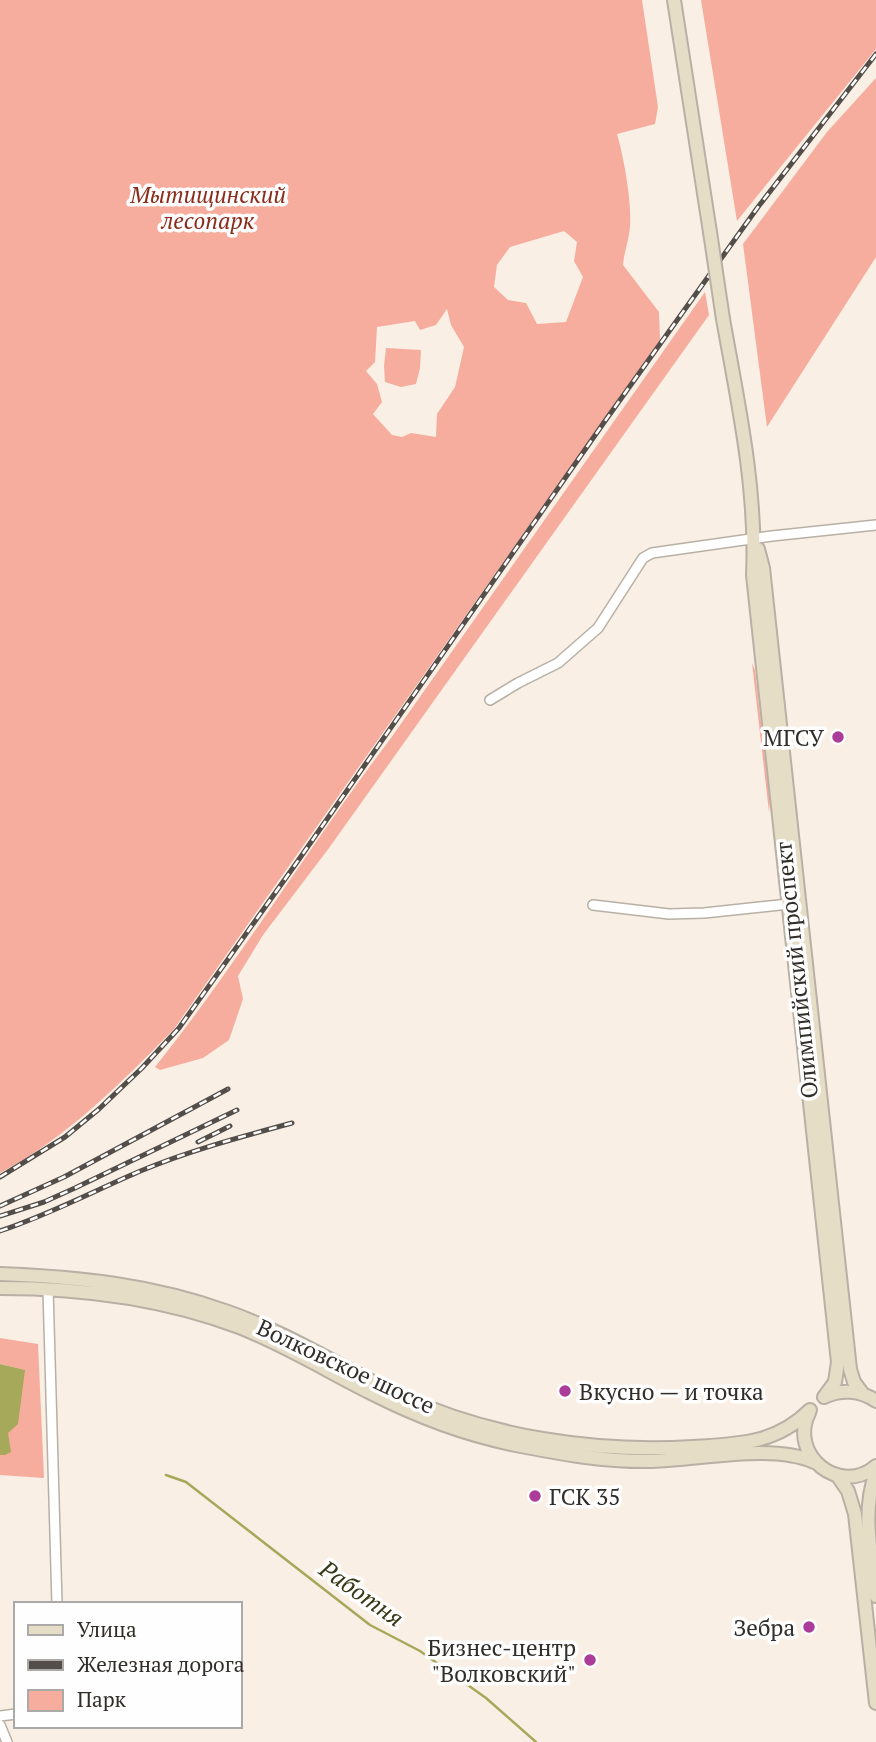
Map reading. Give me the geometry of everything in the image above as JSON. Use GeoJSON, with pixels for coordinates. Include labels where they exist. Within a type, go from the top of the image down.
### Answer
{"type":"FeatureCollection","features":[{"type":"Feature","properties":{"kind":"main road","name":"Олимпийский проспект"},"geometry":{"type":"LineString","coordinates":[[674,0],[743,432],[755,538],[763,568],[850,1369],[863,1394]]}},
{"type":"Feature","properties":{"kind":"main road","name":"Олимпийский проспект"},"geometry":{"type":"LineString","coordinates":[[755,538],[752,575],[838,1362],[835,1382],[824,1397]]}},
{"type":"Feature","properties":{"kind":"main road","name":"Волковское шоссе"},"geometry":{"type":"LineString","coordinates":[[0,1274],[69,1277],[117,1283],[226,1311],[266,1326],[423,1405],[456,1417],[530,1436],[589,1446],[643,1450],[756,1441],[772,1437],[792,1426],[824,1397]]}},
{"type":"Feature","properties":{"kind":"main road","name":"Волковское шоссе"},"geometry":{"type":"LineString","coordinates":[[0,1288],[124,1296],[216,1319],[285,1348],[420,1415],[512,1444],[616,1460],[678,1460],[771,1452],[794,1454],[837,1475]]}},
{"type":"Feature","properties":{"kind":"main road"},"geometry":{"type":"LineString","coordinates":[[824,1397],[843,1391],[863,1394],[876,1401]]}},
{"type":"Feature","properties":{"kind":"main road"},"geometry":{"type":"LineString","coordinates":[[810,1410],[804,1439],[814,1462]]}},
{"type":"Feature","properties":{"kind":"main road"},"geometry":{"type":"LineString","coordinates":[[837,1475],[860,1475],[876,1466]]}},
{"type":"Feature","properties":{"kind":"main road"},"geometry":{"type":"LineString","coordinates":[[876,1472],[867,1509],[876,1596]]}},
{"type":"Feature","properties":{"kind":"main road"},"geometry":{"type":"LineString","coordinates":[[837,1475],[848,1491],[855,1514],[876,1703]]}},
{"type":"Feature","properties":{"kind":"street"},"geometry":{"type":"LineString","coordinates":[[490,700],[558,663],[598,628],[643,558],[652,553],[755,538],[876,525]]}},
{"type":"Feature","properties":{"kind":"street"},"geometry":{"type":"LineString","coordinates":[[593,905],[669,914],[789,904]]}},
{"type":"Feature","properties":{"kind":"street"},"geometry":{"type":"LineString","coordinates":[[48,1289],[57,1602]]}},
{"type":"Feature","properties":{"kind":"street"},"geometry":{"type":"LineString","coordinates":[[0,1725],[7,1742]]}},
{"type":"Feature","properties":{"kind":"green space","name":"Мытищинский лесопарк"},"geometry":{"type":"Polygon","coordinates":[[[0,0],[642,0],[658,107],[655,124],[617,134],[630,205],[629,232],[623,265],[659,312],[660,340],[174,1029],[93,1108],[48,1143],[0,1173],[0,0]],[[564,231],[510,247],[497,265],[494,287],[508,300],[526,303],[537,324],[566,322],[583,277],[574,261],[577,242],[564,231]],[[447,309],[436,325],[420,330],[415,321],[377,327],[375,362],[366,371],[377,384],[382,402],[373,414],[392,435],[402,437],[411,433],[436,437],[437,414],[455,387],[464,347],[451,325],[447,309]]]}},
{"type":"Feature","properties":{"kind":"green space"},"geometry":{"type":"Polygon","coordinates":[[[701,0],[876,0],[876,49],[737,221],[701,0]]]}},
{"type":"Feature","properties":{"kind":"green space"},"geometry":{"type":"Polygon","coordinates":[[[876,78],[876,257],[767,427],[743,244],[827,132],[876,78]]]}},
{"type":"Feature","properties":{"kind":"green space"},"geometry":{"type":"Polygon","coordinates":[[[705,292],[709,315],[329,848],[263,935],[238,976],[243,999],[229,1040],[203,1058],[160,1070],[155,1067],[216,986],[705,292]]]}},
{"type":"Feature","properties":{"kind":"green space"},"geometry":{"type":"Polygon","coordinates":[[[386,348],[421,350],[416,384],[401,387],[385,382],[386,348]]]}},
{"type":"Feature","properties":{"kind":"green space"},"geometry":{"type":"Polygon","coordinates":[[[752,663],[770,800],[769,812],[752,663]]]}},
{"type":"Feature","properties":{"kind":"green space"},"geometry":{"type":"Polygon","coordinates":[[[0,1338],[38,1344],[44,1478],[0,1475],[0,1455],[5,1455],[24,1370],[0,1364],[0,1338]]]}},
{"type":"Feature","properties":{"kind":"shaded area"},"geometry":{"type":"Polygon","coordinates":[[[0,1364],[25,1370],[18,1424],[8,1433],[11,1452],[5,1455],[0,1455],[0,1364]]]}},
{"type":"Feature","properties":{"kind":"waterway","name":"Работня"},"geometry":{"type":"LineString","coordinates":[[166,1475],[186,1482],[370,1625],[420,1651],[486,1698],[536,1742]]}},
{"type":"Feature","properties":{"kind":"railway"},"geometry":{"type":"LineString","coordinates":[[0,1177],[65,1137],[99,1109],[179,1028],[758,207],[876,54]]}},
{"type":"Feature","properties":{"kind":"railway"},"geometry":{"type":"LineString","coordinates":[[0,1206],[64,1177],[228,1089]]}},
{"type":"Feature","properties":{"kind":"railway"},"geometry":{"type":"LineString","coordinates":[[0,1216],[44,1202],[237,1110]]}},
{"type":"Feature","properties":{"kind":"railway"},"geometry":{"type":"LineString","coordinates":[[0,1231],[53,1211],[157,1164],[292,1123]]}},
{"type":"Feature","properties":{"kind":"railway"},"geometry":{"type":"LineString","coordinates":[[198,1142],[230,1126]]}},
{"type":"Feature","properties":{"kind":"place","name":"МГСУ"},"geometry":{"type":"Point","coordinates":[838,737]}},
{"type":"Feature","properties":{"kind":"place","name":"Вкусно — и точка"},"geometry":{"type":"Point","coordinates":[565,1391]}},
{"type":"Feature","properties":{"kind":"place","name":"ГСК 35"},"geometry":{"type":"Point","coordinates":[535,1496]}},
{"type":"Feature","properties":{"kind":"place","name":"Зебра"},"geometry":{"type":"Point","coordinates":[809,1627]}},
{"type":"Feature","properties":{"kind":"place","name":"Бизнес-центр \"Волковский\""},"geometry":{"type":"Point","coordinates":[590,1660]}}]}
